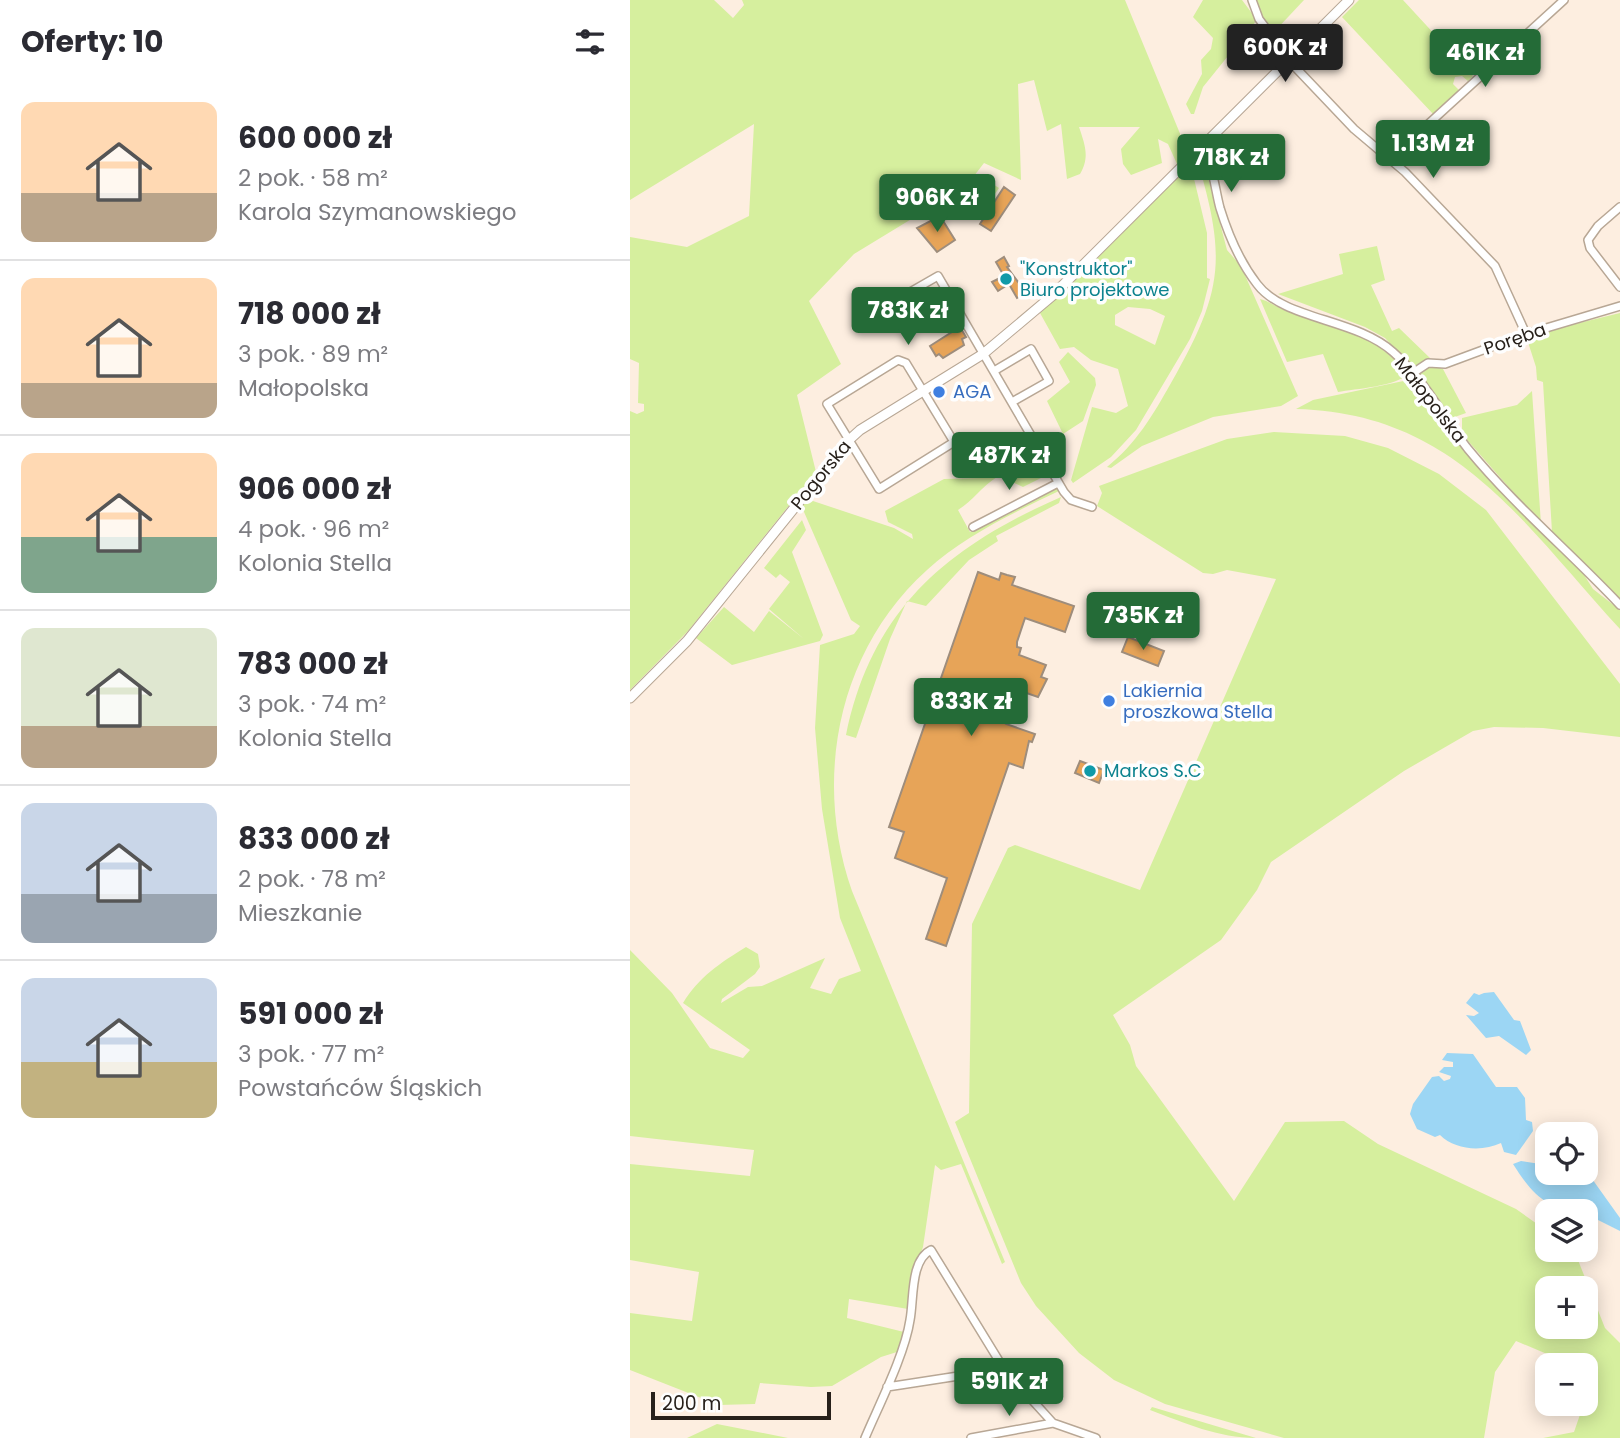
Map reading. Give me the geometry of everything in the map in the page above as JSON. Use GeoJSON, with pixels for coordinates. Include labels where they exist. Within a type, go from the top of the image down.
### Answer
{"type":"FeatureCollection","features":[{"type":"Feature","properties":{"kind":"street"},"geometry":{"type":"LineString","coordinates":[[1252,0],[1259,19],[1354,129],[1390,159],[1495,266],[1525,334]]}},
{"type":"Feature","properties":{"kind":"street","name":"Pogorska"},"geometry":{"type":"LineString","coordinates":[[630,698],[687,641],[849,440],[860,430],[983,354],[1052,296],[1349,0]]}},
{"type":"Feature","properties":{"kind":"street"},"geometry":{"type":"LineString","coordinates":[[1390,159],[1564,0]]}},
{"type":"Feature","properties":{"kind":"street","name":"Małopolska"},"geometry":{"type":"LineString","coordinates":[[1201,147],[1229,236],[1257,285],[1268,296],[1284,305],[1371,336],[1395,354],[1413,373],[1468,448],[1509,496],[1620,606]]}},
{"type":"Feature","properties":{"kind":"street"},"geometry":{"type":"LineString","coordinates":[[1620,208],[1598,226],[1588,240],[1590,248],[1620,287]]}},
{"type":"Feature","properties":{"kind":"street"},"geometry":{"type":"LineString","coordinates":[[891,303],[938,276],[1058,483],[1071,500],[1092,507]]}},
{"type":"Feature","properties":{"kind":"street","name":"Poręba"},"geometry":{"type":"LineString","coordinates":[[1413,373],[1428,363],[1445,365],[1525,334],[1620,306]]}},
{"type":"Feature","properties":{"kind":"street"},"geometry":{"type":"LineString","coordinates":[[994,372],[1031,349],[1049,381],[1012,402]]}},
{"type":"Feature","properties":{"kind":"street"},"geometry":{"type":"LineString","coordinates":[[898,360],[906,363],[923,391],[954,442],[879,489],[827,404],[898,360]]}},
{"type":"Feature","properties":{"kind":"street"},"geometry":{"type":"LineString","coordinates":[[973,527],[1058,483]]}},
{"type":"Feature","properties":{"kind":"street"},"geometry":{"type":"LineString","coordinates":[[865,1438],[909,1327],[919,1264],[927,1251],[931,1250],[937,1255],[981,1335],[1004,1369],[1053,1423],[1096,1438]]}},
{"type":"Feature","properties":{"kind":"street"},"geometry":{"type":"LineString","coordinates":[[887,1387],[1004,1369]]}},
{"type":"Feature","properties":{"kind":"street"},"geometry":{"type":"LineString","coordinates":[[971,1438],[1053,1423]]}},
{"type":"Feature","properties":{"kind":"green space"},"geometry":{"type":"Polygon","coordinates":[[[630,0],[714,0],[733,18],[744,5],[742,0],[1125,0],[1188,153],[1177,164],[1168,144],[1158,139],[1162,163],[1131,175],[1123,164],[1121,149],[1140,127],[1079,127],[1085,145],[1085,162],[1080,174],[1067,179],[1061,124],[1047,131],[1034,80],[1018,84],[1021,180],[984,163],[954,202],[941,201],[854,254],[809,301],[841,364],[797,395],[816,472],[688,631],[630,690],[630,411],[637,414],[644,411],[644,404],[638,403],[639,363],[630,359],[630,237],[687,247],[749,216],[754,124],[630,200],[630,0]]]}},
{"type":"Feature","properties":{"kind":"green space"},"geometry":{"type":"Polygon","coordinates":[[[1203,0],[1242,0],[1257,20],[1203,87],[1194,114],[1191,114],[1186,104],[1202,74],[1201,60],[1211,49],[1213,38],[1193,17],[1203,0]]]}},
{"type":"Feature","properties":{"kind":"green space"},"geometry":{"type":"Polygon","coordinates":[[[1254,0],[1304,0],[1274,32],[1261,18],[1254,0]]]}},
{"type":"Feature","properties":{"kind":"green space"},"geometry":{"type":"Polygon","coordinates":[[[1359,0],[1403,0],[1473,76],[1468,81],[1462,76],[1455,77],[1453,84],[1459,90],[1434,115],[1342,17],[1359,0]]]}},
{"type":"Feature","properties":{"kind":"green space"},"geometry":{"type":"Polygon","coordinates":[[[1197,159],[1204,162],[1227,250],[1241,266],[1298,396],[1281,406],[1213,417],[1142,446],[1111,468],[1107,467],[1135,439],[1157,406],[1188,351],[1210,298],[1216,250],[1207,194],[1197,159]]]}},
{"type":"Feature","properties":{"kind":"green space"},"geometry":{"type":"Polygon","coordinates":[[[1190,162],[1207,233],[1207,278],[1210,279],[1202,311],[1190,339],[1136,430],[1111,457],[1073,483],[1071,480],[1092,407],[1116,413],[1128,406],[1118,369],[1091,360],[1074,347],[1060,349],[1040,313],[1190,162]],[[1128,307],[1115,315],[1115,325],[1155,345],[1165,316],[1150,309],[1128,307]]]}},
{"type":"Feature","properties":{"kind":"green space"},"geometry":{"type":"Polygon","coordinates":[[[982,177],[999,188],[977,220],[961,209],[982,177]]]}},
{"type":"Feature","properties":{"kind":"green space"},"geometry":{"type":"Polygon","coordinates":[[[1377,246],[1385,280],[1371,285],[1392,331],[1399,328],[1430,358],[1414,369],[1385,338],[1365,327],[1278,294],[1343,274],[1339,254],[1377,246]]]}},
{"type":"Feature","properties":{"kind":"green space"},"geometry":{"type":"Polygon","coordinates":[[[1260,299],[1366,339],[1395,359],[1408,374],[1386,384],[1338,392],[1323,354],[1287,362],[1260,299]]]}},
{"type":"Feature","properties":{"kind":"green space"},"geometry":{"type":"Polygon","coordinates":[[[1620,313],[1620,600],[1552,532],[1543,382],[1537,380],[1536,367],[1526,336],[1620,313]]]}},
{"type":"Feature","properties":{"kind":"green space"},"geometry":{"type":"Polygon","coordinates":[[[1068,352],[1095,378],[1096,385],[1083,421],[1063,434],[1047,401],[1070,382],[1059,362],[1068,352]]]}},
{"type":"Feature","properties":{"kind":"green space"},"geometry":{"type":"Polygon","coordinates":[[[1432,365],[1443,369],[1466,413],[1452,418],[1420,379],[1418,372],[1432,365]]]}},
{"type":"Feature","properties":{"kind":"green space"},"geometry":{"type":"Polygon","coordinates":[[[1413,379],[1507,499],[1579,567],[1593,589],[1620,610],[1620,629],[1517,514],[1481,481],[1443,452],[1400,430],[1352,415],[1296,409],[1313,400],[1413,379]]]}},
{"type":"Feature","properties":{"kind":"green space"},"geometry":{"type":"Polygon","coordinates":[[[1532,391],[1541,524],[1462,434],[1462,418],[1517,405],[1532,391]]]}},
{"type":"Feature","properties":{"kind":"green space"},"geometry":{"type":"Polygon","coordinates":[[[1274,432],[1345,436],[1388,448],[1439,474],[1486,510],[1620,684],[1620,737],[1543,728],[1494,727],[1473,731],[1404,771],[1271,862],[1257,890],[1221,940],[1113,1015],[1130,1045],[1136,1066],[1234,1201],[1285,1122],[1344,1121],[1378,1144],[1516,1209],[1535,1222],[1535,1262],[1579,1262],[1584,1276],[1535,1276],[1535,1339],[1598,1339],[1598,1310],[1605,1328],[1620,1343],[1620,1438],[1543,1438],[1574,1432],[1580,1416],[1598,1416],[1598,1353],[1544,1353],[1516,1341],[1495,1372],[1484,1438],[1284,1438],[1165,1404],[1114,1380],[1079,1353],[1036,1306],[1021,1283],[955,1122],[969,1113],[972,924],[1008,848],[1015,845],[1140,890],[1276,579],[1227,570],[1213,574],[1203,573],[1097,506],[1102,493],[1099,486],[1227,439],[1274,432]]]}},
{"type":"Feature","properties":{"kind":"green space"},"geometry":{"type":"Polygon","coordinates":[[[1032,449],[1045,476],[1023,487],[1006,479],[1013,459],[1032,449]]]}},
{"type":"Feature","properties":{"kind":"green space"},"geometry":{"type":"Polygon","coordinates":[[[992,472],[997,477],[958,510],[970,532],[1056,487],[1059,491],[957,546],[927,570],[896,602],[872,639],[853,678],[841,719],[835,762],[835,805],[840,849],[852,891],[1005,1262],[1002,1264],[961,1164],[941,1170],[935,1165],[923,1247],[908,1309],[849,1299],[847,1318],[904,1332],[897,1352],[881,1357],[832,1386],[760,1383],[755,1404],[719,1405],[630,1370],[630,1313],[692,1321],[699,1272],[630,1260],[630,1164],[750,1176],[754,1150],[630,1136],[630,950],[672,993],[710,1048],[743,1058],[750,1050],[683,1003],[703,978],[719,965],[746,947],[758,954],[760,967],[755,974],[722,999],[721,1003],[748,987],[762,986],[825,958],[810,988],[831,994],[839,979],[861,971],[840,918],[822,809],[815,728],[820,645],[854,634],[860,626],[851,620],[801,505],[813,501],[894,528],[913,539],[912,534],[888,522],[885,511],[944,479],[979,478],[992,472]]]}},
{"type":"Feature","properties":{"kind":"green space"},"geometry":{"type":"Polygon","coordinates":[[[1061,497],[1059,503],[996,536],[998,541],[969,560],[926,606],[909,601],[950,561],[983,538],[1020,516],[1061,497]]]}},
{"type":"Feature","properties":{"kind":"green space"},"geometry":{"type":"Polygon","coordinates":[[[802,520],[806,530],[792,552],[823,635],[820,641],[732,665],[696,638],[724,607],[754,632],[769,611],[804,639],[769,609],[790,582],[780,574],[776,578],[764,568],[802,520]]]}},
{"type":"Feature","properties":{"kind":"green space"},"geometry":{"type":"Polygon","coordinates":[[[904,607],[890,639],[856,738],[846,735],[858,691],[875,652],[904,607]]]}},
{"type":"Feature","properties":{"kind":"green space"},"geometry":{"type":"Polygon","coordinates":[[[1152,1407],[1256,1438],[1202,1429],[1150,1410],[1152,1407]]]}},
{"type":"Feature","properties":{"kind":"green space"},"geometry":{"type":"Polygon","coordinates":[[[717,1424],[788,1438],[687,1438],[717,1424]]]}},
{"type":"Feature","properties":{"kind":"water"},"geometry":{"type":"Polygon","coordinates":[[[1494,992],[1514,1020],[1520,1021],[1531,1050],[1526,1055],[1499,1036],[1486,1038],[1466,1015],[1474,1016],[1479,1013],[1466,1003],[1474,993],[1494,992]]]}},
{"type":"Feature","properties":{"kind":"water"},"geometry":{"type":"Polygon","coordinates":[[[1447,1053],[1473,1054],[1496,1087],[1517,1087],[1525,1098],[1526,1120],[1532,1122],[1533,1131],[1516,1155],[1504,1152],[1501,1143],[1486,1148],[1469,1148],[1453,1144],[1440,1135],[1435,1137],[1417,1129],[1410,1114],[1413,1104],[1432,1077],[1439,1076],[1444,1081],[1450,1079],[1451,1076],[1439,1072],[1444,1067],[1453,1067],[1453,1062],[1442,1060],[1447,1053]]]}},
{"type":"Feature","properties":{"kind":"water"},"geometry":{"type":"Polygon","coordinates":[[[1521,1161],[1535,1163],[1535,1185],[1596,1185],[1620,1218],[1620,1231],[1598,1220],[1598,1199],[1542,1199],[1513,1164],[1521,1161]]]}},
{"type":"Feature","properties":{"kind":"building"},"geometry":{"type":"Polygon","coordinates":[[[1004,187],[1015,195],[991,231],[980,224],[1004,187]]]}},
{"type":"Feature","properties":{"kind":"building"},"geometry":{"type":"Polygon","coordinates":[[[940,216],[955,240],[937,252],[917,228],[940,216]]]}},
{"type":"Feature","properties":{"kind":"building","name":"\"Konstruktor\" Biuro projektowe"},"geometry":{"type":"Polygon","coordinates":[[[1004,257],[1009,266],[1007,267],[1026,293],[1017,298],[1009,284],[998,291],[992,282],[1004,276],[996,262],[1004,257]]]}},
{"type":"Feature","properties":{"kind":"building"},"geometry":{"type":"Polygon","coordinates":[[[960,327],[966,337],[962,339],[964,345],[943,358],[939,354],[936,356],[930,346],[960,327]]]}},
{"type":"Feature","properties":{"kind":"building"},"geometry":{"type":"Polygon","coordinates":[[[978,572],[999,580],[1001,573],[1015,577],[1012,585],[1074,606],[1065,632],[1025,618],[1017,642],[1017,647],[1021,648],[1019,655],[1046,665],[1041,677],[1047,679],[1038,697],[1018,690],[1006,724],[1035,734],[1032,742],[1029,741],[1023,768],[1009,763],[946,946],[926,939],[947,878],[895,858],[904,832],[889,827],[978,572]]]}},
{"type":"Feature","properties":{"kind":"building"},"geometry":{"type":"Polygon","coordinates":[[[1128,637],[1164,651],[1158,666],[1122,652],[1128,637]]]}},
{"type":"Feature","properties":{"kind":"building","name":"Markos S.C"},"geometry":{"type":"Polygon","coordinates":[[[1080,761],[1104,770],[1099,783],[1075,773],[1080,761]]]}},
{"type":"Feature","properties":{"kind":"place","name":"\"Konstruktor\" Biuro projektowe"},"geometry":{"type":"Point","coordinates":[1006,279]}},
{"type":"Feature","properties":{"kind":"place","name":"AGA"},"geometry":{"type":"Point","coordinates":[939,392]}},
{"type":"Feature","properties":{"kind":"place","name":"Lakiernia proszkowa Stella"},"geometry":{"type":"Point","coordinates":[1109,701]}},
{"type":"Feature","properties":{"kind":"place","name":"Markos S.C"},"geometry":{"type":"Point","coordinates":[1090,771]}}]}
